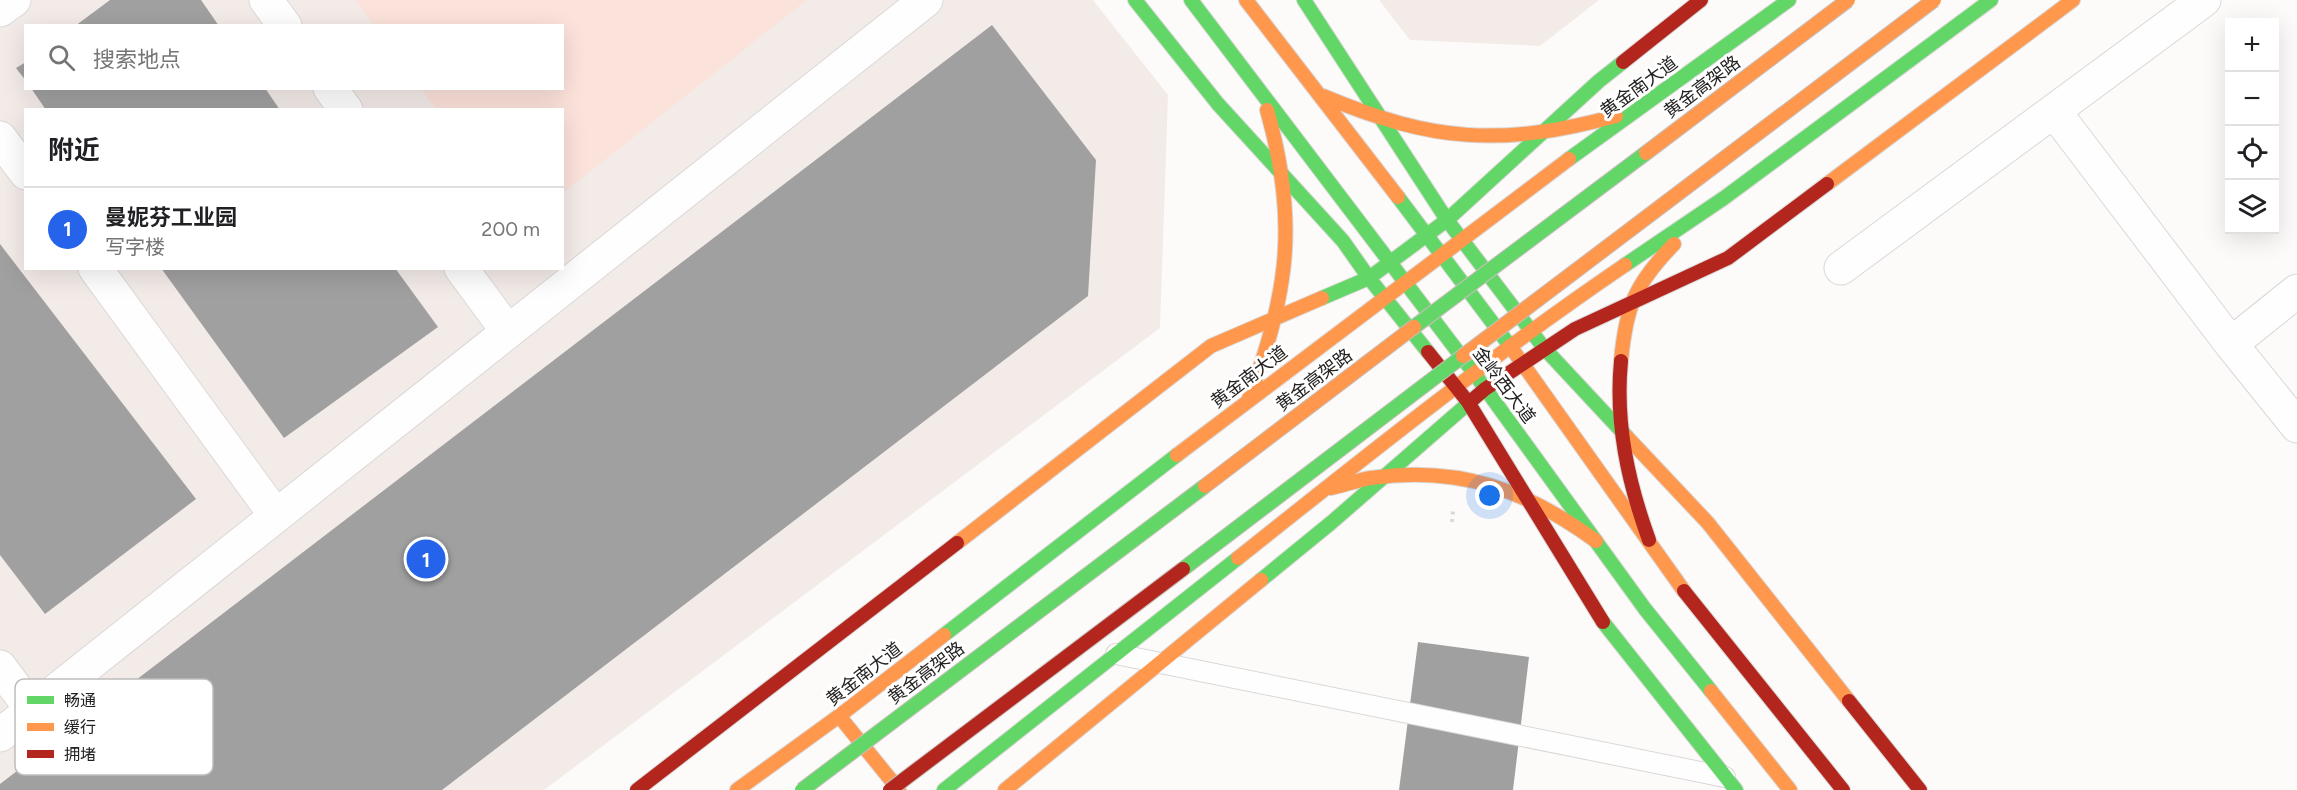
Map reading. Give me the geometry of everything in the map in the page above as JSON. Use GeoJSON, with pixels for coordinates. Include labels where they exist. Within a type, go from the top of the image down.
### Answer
{"type":"FeatureCollection","features":[{"type":"Feature","properties":{"kind":"main road"},"geometry":{"type":"LineString","coordinates":[[1136,0],[1218,104],[1343,241],[1369,278],[1456,386],[1468,402],[1597,615],[1731,783]]}},
{"type":"Feature","properties":{"kind":"main road","name":"金岭西大道"},"geometry":{"type":"LineString","coordinates":[[1191,0],[1485,389],[1645,609],[1790,790]]}},
{"type":"Feature","properties":{"kind":"main road","name":"金岭西大道"},"geometry":{"type":"LineString","coordinates":[[1246,0],[1322,96],[1523,363],[1682,588],[1843,790]]}},
{"type":"Feature","properties":{"kind":"main road"},"geometry":{"type":"LineString","coordinates":[[1304,0],[1447,220],[1544,348],[1708,524],[1920,790]]}},
{"type":"Feature","properties":{"kind":"main road"},"geometry":{"type":"LineString","coordinates":[[637,790],[1211,346],[1369,278],[1427,235],[1447,220],[1599,81],[1701,0]]}},
{"type":"Feature","properties":{"kind":"main road","name":"黄金南大道"},"geometry":{"type":"LineString","coordinates":[[737,790],[839,716],[1248,399],[1386,298],[1538,182],[1789,0]]}},
{"type":"Feature","properties":{"kind":"main road","name":"黄金高架路"},"geometry":{"type":"LineString","coordinates":[[802,790],[1848,0]]}},
{"type":"Feature","properties":{"kind":"main road"},"geometry":{"type":"LineString","coordinates":[[890,790],[1934,0]]}},
{"type":"Feature","properties":{"kind":"main road"},"geometry":{"type":"LineString","coordinates":[[944,790],[1473,373],[1531,330],[1724,198],[1991,0]]}},
{"type":"Feature","properties":{"kind":"main road"},"geometry":{"type":"LineString","coordinates":[[1005,790],[1323,529],[1485,389],[1575,329],[1728,258],[2073,0]]}},
{"type":"Feature","properties":{"kind":"main road"},"geometry":{"type":"LineString","coordinates":[[1248,399],[1264,362],[1277,317],[1287,242],[1283,176],[1273,127],[1261,91]]}},
{"type":"Feature","properties":{"kind":"main road"},"geometry":{"type":"LineString","coordinates":[[1322,96],[1383,121],[1432,133],[1471,138],[1540,135],[1591,124],[1617,116],[1651,101]]}},
{"type":"Feature","properties":{"kind":"main road"},"geometry":{"type":"LineString","coordinates":[[1649,540],[1633,500],[1620,430],[1618,373],[1624,331],[1630,304],[1657,261],[1724,198]]}},
{"type":"Feature","properties":{"kind":"main road"},"geometry":{"type":"LineString","coordinates":[[1323,489],[1384,476],[1417,474],[1455,476],[1483,482],[1525,496],[1571,521],[1596,541]]}},
{"type":"Feature","properties":{"kind":"main road"},"geometry":{"type":"LineString","coordinates":[[839,716],[899,790]]}},
{"type":"Feature","properties":{"kind":"street"},"geometry":{"type":"LineString","coordinates":[[0,10],[14,0]]}},
{"type":"Feature","properties":{"kind":"street"},"geometry":{"type":"LineString","coordinates":[[266,0],[284,24]]}},
{"type":"Feature","properties":{"kind":"street"},"geometry":{"type":"LineString","coordinates":[[71,679],[927,0]]}},
{"type":"Feature","properties":{"kind":"street"},"geometry":{"type":"LineString","coordinates":[[1841,268],[2204,0]]}},
{"type":"Feature","properties":{"kind":"street"},"geometry":{"type":"LineString","coordinates":[[331,90],[345,108]]}},
{"type":"Feature","properties":{"kind":"street"},"geometry":{"type":"LineString","coordinates":[[2054,111],[2231,344],[2297,426]]}},
{"type":"Feature","properties":{"kind":"street"},"geometry":{"type":"LineString","coordinates":[[0,138],[24,170]]}},
{"type":"Feature","properties":{"kind":"street"},"geometry":{"type":"LineString","coordinates":[[96,270],[276,516]]}},
{"type":"Feature","properties":{"kind":"street"},"geometry":{"type":"LineString","coordinates":[[462,270],[508,332]]}},
{"type":"Feature","properties":{"kind":"street"},"geometry":{"type":"LineString","coordinates":[[2231,344],[2297,291]]}},
{"type":"Feature","properties":{"kind":"street"},"geometry":{"type":"LineString","coordinates":[[0,667],[15,687]]}},
{"type":"Feature","properties":{"kind":"street"},"geometry":{"type":"LineString","coordinates":[[0,735],[15,723]]}},
{"type":"Feature","properties":{"kind":"lane"},"geometry":{"type":"LineString","coordinates":[[1116,654],[1731,783]]}},
{"type":"Feature","properties":{"kind":"shaded area"},"geometry":{"type":"Polygon","coordinates":[[[0,0],[1093,0],[1168,95],[1160,328],[544,790],[0,790],[0,0]]]}},
{"type":"Feature","properties":{"kind":"shaded area"},"geometry":{"type":"Polygon","coordinates":[[[355,0],[807,0],[564,192],[564,108],[435,108],[422,90],[564,90],[564,24],[373,24],[355,0]]]}},
{"type":"Feature","properties":{"kind":"shaded area"},"geometry":{"type":"Polygon","coordinates":[[[1379,0],[1599,0],[1540,46],[1410,40],[1379,0]]]}},
{"type":"Feature","properties":{"kind":"building"},"geometry":{"type":"Polygon","coordinates":[[[110,0],[201,0],[218,24],[78,24],[110,0]]]}},
{"type":"Feature","properties":{"kind":"building"},"geometry":{"type":"Polygon","coordinates":[[[992,25],[1096,160],[1088,296],[442,790],[0,790],[0,784],[15,773],[15,775],[213,775],[213,679],[137,679],[992,25]]]}},
{"type":"Feature","properties":{"kind":"building"},"geometry":{"type":"Polygon","coordinates":[[[24,63],[24,78],[16,68],[24,63]]]}},
{"type":"Feature","properties":{"kind":"building"},"geometry":{"type":"Polygon","coordinates":[[[32,90],[266,90],[279,108],[45,108],[32,90]]]}},
{"type":"Feature","properties":{"kind":"building"},"geometry":{"type":"Polygon","coordinates":[[[0,244],[196,499],[45,614],[0,555],[0,244]]]}},
{"type":"Feature","properties":{"kind":"building"},"geometry":{"type":"Polygon","coordinates":[[[162,270],[396,270],[438,327],[284,438],[162,270]]]}},
{"type":"Feature","properties":{"kind":"building"},"geometry":{"type":"Polygon","coordinates":[[[1418,642],[1529,657],[1513,790],[1399,790],[1418,642]]]}},
{"type":"Feature","properties":{"kind":"traffic: fast"},"geometry":{"type":"LineString","coordinates":[[1135,0],[1218,104],[1343,241],[1369,278],[1428,352]]}},
{"type":"Feature","properties":{"kind":"traffic: fast"},"geometry":{"type":"LineString","coordinates":[[1191,0],[1474,373]]}},
{"type":"Feature","properties":{"kind":"traffic: fast"},"geometry":{"type":"LineString","coordinates":[[1304,0],[1447,220],[1544,348],[1627,437]]}},
{"type":"Feature","properties":{"kind":"traffic: fast"},"geometry":{"type":"LineString","coordinates":[[1569,159],[1789,0]]}},
{"type":"Feature","properties":{"kind":"traffic: fast"},"geometry":{"type":"LineString","coordinates":[[1625,265],[1724,198],[1991,0]]}},
{"type":"Feature","properties":{"kind":"traffic: fast"},"geometry":{"type":"LineString","coordinates":[[1322,298],[1369,278],[1447,220],[1599,81],[1623,62]]}},
{"type":"Feature","properties":{"kind":"traffic: fast"},"geometry":{"type":"LineString","coordinates":[[1414,327],[1646,153]]}},
{"type":"Feature","properties":{"kind":"traffic: fast"},"geometry":{"type":"LineString","coordinates":[[1398,197],[1510,346]]}},
{"type":"Feature","properties":{"kind":"traffic: fast"},"geometry":{"type":"LineString","coordinates":[[1183,569],[1463,356]]}},
{"type":"Feature","properties":{"kind":"traffic: fast"},"geometry":{"type":"LineString","coordinates":[[1474,373],[1645,609],[1711,691]]}},
{"type":"Feature","properties":{"kind":"traffic: fast"},"geometry":{"type":"LineString","coordinates":[[1261,580],[1332,522],[1471,401]]}},
{"type":"Feature","properties":{"kind":"traffic: fast"},"geometry":{"type":"LineString","coordinates":[[944,635],[1177,455]]}},
{"type":"Feature","properties":{"kind":"traffic: fast"},"geometry":{"type":"LineString","coordinates":[[802,790],[1205,486]]}},
{"type":"Feature","properties":{"kind":"traffic: fast"},"geometry":{"type":"LineString","coordinates":[[944,790],[1238,558]]}},
{"type":"Feature","properties":{"kind":"traffic: fast"},"geometry":{"type":"LineString","coordinates":[[1603,622],[1736,790]]}},
{"type":"Feature","properties":{"kind":"traffic: slow"},"geometry":{"type":"LineString","coordinates":[[1246,0],[1398,197]]}},
{"type":"Feature","properties":{"kind":"traffic: slow"},"geometry":{"type":"LineString","coordinates":[[1646,153],[1848,0]]}},
{"type":"Feature","properties":{"kind":"traffic: slow"},"geometry":{"type":"LineString","coordinates":[[1463,356],[1934,0]]}},
{"type":"Feature","properties":{"kind":"traffic: slow"},"geometry":{"type":"LineString","coordinates":[[1827,184],[2073,0]]}},
{"type":"Feature","properties":{"kind":"traffic: slow"},"geometry":{"type":"LineString","coordinates":[[1323,96],[1399,123],[1434,131],[1468,135],[1537,132],[1616,116]]}},
{"type":"Feature","properties":{"kind":"traffic: slow"},"geometry":{"type":"LineString","coordinates":[[1249,398],[1273,324],[1285,255],[1283,186],[1267,110]]}},
{"type":"Feature","properties":{"kind":"traffic: slow"},"geometry":{"type":"LineString","coordinates":[[1177,455],[1569,159]]}},
{"type":"Feature","properties":{"kind":"traffic: slow"},"geometry":{"type":"LineString","coordinates":[[1621,361],[1626,325],[1635,297],[1650,271],[1674,244]]}},
{"type":"Feature","properties":{"kind":"traffic: slow"},"geometry":{"type":"LineString","coordinates":[[1238,558],[1477,371],[1625,265]]}},
{"type":"Feature","properties":{"kind":"traffic: slow"},"geometry":{"type":"LineString","coordinates":[[957,543],[1211,346],[1322,298]]}},
{"type":"Feature","properties":{"kind":"traffic: slow"},"geometry":{"type":"LineString","coordinates":[[1205,486],[1414,327]]}},
{"type":"Feature","properties":{"kind":"traffic: slow"},"geometry":{"type":"LineString","coordinates":[[1510,346],[1684,591]]}},
{"type":"Feature","properties":{"kind":"traffic: slow"},"geometry":{"type":"LineString","coordinates":[[1627,437],[1708,523],[1849,701]]}},
{"type":"Feature","properties":{"kind":"traffic: slow"},"geometry":{"type":"LineString","coordinates":[[1331,488],[1366,479],[1403,475],[1433,475],[1462,479],[1517,495],[1570,523],[1596,541]]}},
{"type":"Feature","properties":{"kind":"traffic: slow"},"geometry":{"type":"LineString","coordinates":[[1005,790],[1261,580]]}},
{"type":"Feature","properties":{"kind":"traffic: slow"},"geometry":{"type":"LineString","coordinates":[[737,790],[839,716],[944,635]]}},
{"type":"Feature","properties":{"kind":"traffic: slow"},"geometry":{"type":"LineString","coordinates":[[1711,691],[1790,790]]}},
{"type":"Feature","properties":{"kind":"traffic: slow"},"geometry":{"type":"LineString","coordinates":[[844,722],[899,790]]}},
{"type":"Feature","properties":{"kind":"traffic: jam"},"geometry":{"type":"LineString","coordinates":[[1623,62],[1701,0]]}},
{"type":"Feature","properties":{"kind":"traffic: jam"},"geometry":{"type":"LineString","coordinates":[[1471,401],[1485,389],[1575,329],[1728,258],[1827,184]]}},
{"type":"Feature","properties":{"kind":"traffic: jam"},"geometry":{"type":"LineString","coordinates":[[1428,352],[1468,402],[1603,622]]}},
{"type":"Feature","properties":{"kind":"traffic: jam"},"geometry":{"type":"LineString","coordinates":[[1621,361],[1620,407],[1625,452],[1629,474],[1649,540]]}},
{"type":"Feature","properties":{"kind":"traffic: jam"},"geometry":{"type":"LineString","coordinates":[[637,790],[957,543]]}},
{"type":"Feature","properties":{"kind":"traffic: jam"},"geometry":{"type":"LineString","coordinates":[[890,790],[1183,569]]}},
{"type":"Feature","properties":{"kind":"traffic: jam"},"geometry":{"type":"LineString","coordinates":[[1684,591],[1843,790]]}},
{"type":"Feature","properties":{"kind":"traffic: jam"},"geometry":{"type":"LineString","coordinates":[[1849,701],[1920,790]]}},
{"type":"Feature","properties":{"kind":"place","name":"曼妮芬工业园"},"geometry":{"type":"Point","coordinates":[426,559]}}]}
